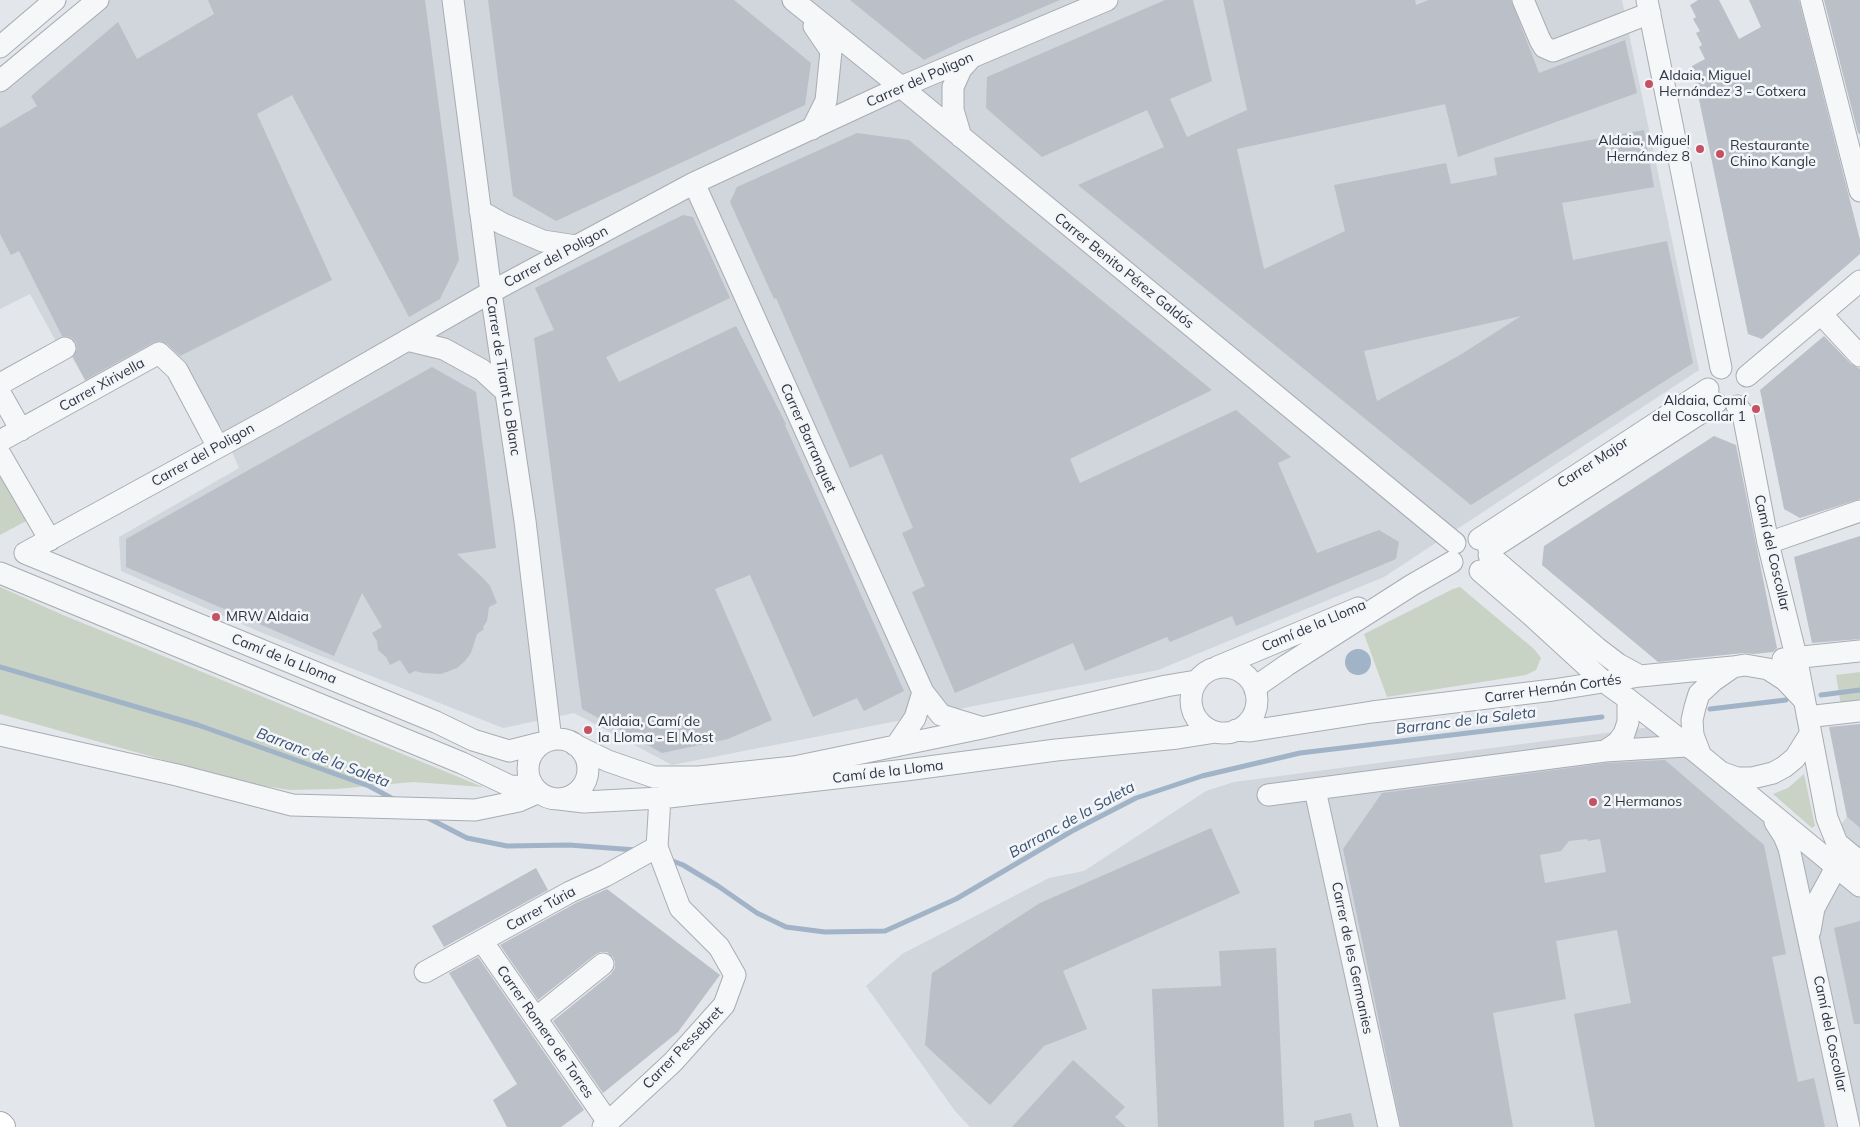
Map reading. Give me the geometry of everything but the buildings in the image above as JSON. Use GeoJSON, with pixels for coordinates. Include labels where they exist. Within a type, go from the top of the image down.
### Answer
{"type":"FeatureCollection","features":[{"type":"Feature","properties":{"kind":"street"},"geometry":{"type":"LineString","coordinates":[[0,47],[55,0]]}},
{"type":"Feature","properties":{"kind":"street"},"geometry":{"type":"LineString","coordinates":[[0,81],[98,0]]}},
{"type":"Feature","properties":{"kind":"street","name":"Carrer de Tirant Lo Blanc"},"geometry":{"type":"LineString","coordinates":[[453,0],[490,292],[532,574],[554,744]]}},
{"type":"Feature","properties":{"kind":"street","name":"Carrer del Poligon"},"geometry":{"type":"LineString","coordinates":[[25,553],[218,448],[490,292],[694,183],[901,87],[1107,0]]}},
{"type":"Feature","properties":{"kind":"street"},"geometry":{"type":"LineString","coordinates":[[1523,0],[1540,40],[1544,47],[1552,51],[1648,7],[1721,368]]}},
{"type":"Feature","properties":{"kind":"street"},"geometry":{"type":"LineString","coordinates":[[1811,0],[1856,152],[1860,191]]}},
{"type":"Feature","properties":{"kind":"street"},"geometry":{"type":"LineString","coordinates":[[796,3],[831,50],[826,101],[812,129]]}},
{"type":"Feature","properties":{"kind":"street","name":"Carrer Benito Pérez Galdós"},"geometry":{"type":"LineString","coordinates":[[796,3],[961,137],[1454,552],[1461,572],[1474,574],[1484,554]]}},
{"type":"Feature","properties":{"kind":"street"},"geometry":{"type":"LineString","coordinates":[[961,137],[953,110],[953,87],[961,69],[972,57]]}},
{"type":"Feature","properties":{"kind":"street","name":"Carrer Barranquet"},"geometry":{"type":"LineString","coordinates":[[694,183],[923,692],[941,715],[982,728]]}},
{"type":"Feature","properties":{"kind":"street"},"geometry":{"type":"LineString","coordinates":[[480,211],[503,224],[543,241],[576,246]]}},
{"type":"Feature","properties":{"kind":"street"},"geometry":{"type":"LineString","coordinates":[[1747,376],[1860,281]]}},
{"type":"Feature","properties":{"kind":"street"},"geometry":{"type":"LineString","coordinates":[[1821,314],[1860,356]]}},
{"type":"Feature","properties":{"kind":"street"},"geometry":{"type":"LineString","coordinates":[[407,340],[444,349],[482,370],[506,391]]}},
{"type":"Feature","properties":{"kind":"street"},"geometry":{"type":"LineString","coordinates":[[0,384],[65,348]]}},
{"type":"Feature","properties":{"kind":"street","name":"Carrer Xirivella"},"geometry":{"type":"LineString","coordinates":[[0,441],[159,353],[177,370],[218,448]]}},
{"type":"Feature","properties":{"kind":"street"},"geometry":{"type":"LineString","coordinates":[[1735,367],[1742,370],[1747,376],[1749,382],[1748,396],[1738,406],[1724,408],[1712,396],[1711,376],[1721,368],[1735,367]]}},
{"type":"Feature","properties":{"kind":"street"},"geometry":{"type":"LineString","coordinates":[[0,393],[20,430]]}},
{"type":"Feature","properties":{"kind":"street","name":"Carrer Major"},"geometry":{"type":"LineString","coordinates":[[1484,554],[1712,396]]}},
{"type":"Feature","properties":{"kind":"street","name":"Camí del Coscollar"},"geometry":{"type":"LineString","coordinates":[[1738,406],[1742,414],[1768,543],[1796,656],[1827,818],[1837,843],[1835,866],[1814,908],[1810,934]]}},
{"type":"Feature","properties":{"kind":"street"},"geometry":{"type":"LineString","coordinates":[[0,454],[50,540]]}},
{"type":"Feature","properties":{"kind":"street"},"geometry":{"type":"LineString","coordinates":[[1768,543],[1860,511]]}},
{"type":"Feature","properties":{"kind":"street","name":"Camí de la Lloma"},"geometry":{"type":"LineString","coordinates":[[1256,696],[1270,676],[1412,585],[1454,552],[1467,536],[1484,554]]}},
{"type":"Feature","properties":{"kind":"street","name":"Camí de la Lloma"},"geometry":{"type":"LineString","coordinates":[[25,553],[436,722],[473,740],[509,751],[554,744],[654,777],[699,777],[794,767],[1196,681]]}},
{"type":"Feature","properties":{"kind":"street"},"geometry":{"type":"LineString","coordinates":[[1484,554],[1569,649],[1603,681],[1720,772],[1860,887]]}},
{"type":"Feature","properties":{"kind":"street"},"geometry":{"type":"LineString","coordinates":[[1484,554],[1597,648],[1618,664],[1640,676]]}},
{"type":"Feature","properties":{"kind":"street","name":"Camí de la Lloma"},"geometry":{"type":"LineString","coordinates":[[0,573],[462,763],[510,786],[536,790],[548,798],[584,802],[660,798],[1226,731]]}},
{"type":"Feature","properties":{"kind":"street","name":"Camí de la Lloma"},"geometry":{"type":"LineString","coordinates":[[1217,667],[1412,585]]}},
{"type":"Feature","properties":{"kind":"street"},"geometry":{"type":"LineString","coordinates":[[1553,690],[1570,667],[1569,649]]}},
{"type":"Feature","properties":{"kind":"street","name":"Carrer Hernán Cortés"},"geometry":{"type":"LineString","coordinates":[[1226,731],[1250,731],[1372,712],[1553,690],[1640,676],[1739,666],[1796,656],[1860,650]]}},
{"type":"Feature","properties":{"kind":"street"},"geometry":{"type":"LineString","coordinates":[[1227,666],[1244,674],[1256,696],[1254,712],[1244,726],[1226,731],[1202,724],[1193,712],[1190,701],[1196,681],[1205,672],[1217,667],[1227,666]]}},
{"type":"Feature","properties":{"kind":"street"},"geometry":{"type":"LineString","coordinates":[[1693,751],[1692,720],[1695,707],[1699,694],[1713,681],[1739,666],[1768,669],[1786,680],[1807,716],[1794,758],[1784,767],[1773,773],[1752,778],[1737,778],[1720,772]]}},
{"type":"Feature","properties":{"kind":"street"},"geometry":{"type":"LineString","coordinates":[[896,746],[915,718],[923,692]]}},
{"type":"Feature","properties":{"kind":"street","name":"Carrer Hernán Cortés"},"geometry":{"type":"LineString","coordinates":[[1256,696],[1270,713],[1372,712]]}},
{"type":"Feature","properties":{"kind":"street","name":"Carrer Hernán Cortés"},"geometry":{"type":"LineString","coordinates":[[1605,751],[1617,743],[1624,734],[1628,722],[1628,699]]}},
{"type":"Feature","properties":{"kind":"street"},"geometry":{"type":"LineString","coordinates":[[1807,716],[1860,711]]}},
{"type":"Feature","properties":{"kind":"street"},"geometry":{"type":"LineString","coordinates":[[0,735],[177,775],[292,805],[474,810],[519,801],[536,790],[530,781],[528,766],[554,744],[582,751],[588,768],[583,786],[568,797],[559,799]]}},
{"type":"Feature","properties":{"kind":"street","name":"Camí de la Lloma"},"geometry":{"type":"LineString","coordinates":[[462,763],[508,763],[554,744]]}},
{"type":"Feature","properties":{"kind":"street"},"geometry":{"type":"LineString","coordinates":[[1268,795],[1605,751],[1693,751]]}},
{"type":"Feature","properties":{"kind":"street","name":"Carrer de les Germanies"},"geometry":{"type":"LineString","coordinates":[[1315,790],[1388,1127]]}},
{"type":"Feature","properties":{"kind":"street","name":"Carrer Pessebret"},"geometry":{"type":"LineString","coordinates":[[605,1124],[673,1062],[724,1005],[735,975],[719,947],[680,908],[657,847],[660,798]]}},
{"type":"Feature","properties":{"kind":"street","name":"Camí del Coscollar"},"geometry":{"type":"LineString","coordinates":[[1770,814],[1789,848],[1810,934],[1849,1127]]}},
{"type":"Feature","properties":{"kind":"street","name":"Camí del Coscollar"},"geometry":{"type":"LineString","coordinates":[[1837,843],[1860,862]]}},
{"type":"Feature","properties":{"kind":"street","name":"Carrer Túria"},"geometry":{"type":"LineString","coordinates":[[425,972],[570,892],[606,876],[657,847]]}},
{"type":"Feature","properties":{"kind":"street"},"geometry":{"type":"LineString","coordinates":[[1810,934],[1830,898],[1842,891],[1860,887]]}},
{"type":"Feature","properties":{"kind":"street","name":"Carrer Romero de Torres"},"geometry":{"type":"LineString","coordinates":[[482,941],[536,1018],[605,1124]]}},
{"type":"Feature","properties":{"kind":"street"},"geometry":{"type":"LineString","coordinates":[[536,1018],[603,964]]}},
{"type":"Feature","properties":{"kind":"shaded area"},"geometry":{"type":"Polygon","coordinates":[[[93,0],[1622,0],[1699,370],[1384,577],[1158,670],[672,765],[574,713],[503,728],[260,632],[121,571],[119,537],[239,468],[221,426],[211,423],[178,357],[88,385],[65,345],[59,347],[30,294],[0,309],[0,85],[93,0]]]}},
{"type":"Feature","properties":{"kind":"shaded area"},"geometry":{"type":"Polygon","coordinates":[[[1651,727],[1812,860],[1847,817],[1860,828],[1860,1127],[970,1127],[955,1111],[866,986],[902,954],[1049,878],[1084,871],[1206,791],[1234,782],[1651,727]]]}},
{"type":"Feature","properties":{"kind":"green space"},"geometry":{"type":"Polygon","coordinates":[[[0,461],[28,520],[0,535],[0,461]]]}},
{"type":"Feature","properties":{"kind":"green space"},"geometry":{"type":"Polygon","coordinates":[[[0,587],[63,615],[483,787],[413,782],[336,789],[289,790],[242,782],[0,714],[0,587]]]}},
{"type":"Feature","properties":{"kind":"green space"},"geometry":{"type":"Polygon","coordinates":[[[1460,587],[1534,649],[1541,658],[1536,670],[1526,675],[1387,697],[1364,634],[1460,587]]]}},
{"type":"Feature","properties":{"kind":"green space"},"geometry":{"type":"Polygon","coordinates":[[[1860,672],[1860,703],[1841,706],[1836,675],[1860,672]]]}},
{"type":"Feature","properties":{"kind":"green space"},"geometry":{"type":"Polygon","coordinates":[[[1804,774],[1815,826],[1812,828],[1773,794],[1788,788],[1804,774]]]}},
{"type":"Feature","properties":{"kind":"water"},"geometry":{"type":"Polygon","coordinates":[[[1358,649],[1367,653],[1371,662],[1367,671],[1358,675],[1349,671],[1345,662],[1349,653],[1358,649]]]}},
{"type":"Feature","properties":{"kind":"waterway","name":"Barranc de la Saleta"},"geometry":{"type":"LineString","coordinates":[[0,667],[198,725],[369,786],[395,800]]}},
{"type":"Feature","properties":{"kind":"waterway","name":"Barranc de la Saleta"},"geometry":{"type":"LineString","coordinates":[[1821,695],[1860,690]]}},
{"type":"Feature","properties":{"kind":"waterway","name":"Barranc de la Saleta"},"geometry":{"type":"LineString","coordinates":[[1710,709],[1786,700]]}},
{"type":"Feature","properties":{"kind":"waterway","name":"Barranc de la Saleta"},"geometry":{"type":"LineString","coordinates":[[670,860],[683,865],[718,886],[757,913],[786,927],[825,932],[885,931],[956,899],[1072,831],[1136,798],[1202,776],[1300,753],[1602,717]]}},
{"type":"Feature","properties":{"kind":"waterway","name":"Barranc de la Saleta"},"geometry":{"type":"LineString","coordinates":[[426,817],[467,838],[507,846],[569,845],[636,850]]}},
{"type":"Feature","properties":{"kind":"place","name":"Aldaia, Miguel Hernández 3 - Cotxera"},"geometry":{"type":"Point","coordinates":[1649,84]}},
{"type":"Feature","properties":{"kind":"place","name":"Aldaia, Miguel Hernández 8"},"geometry":{"type":"Point","coordinates":[1700,149]}},
{"type":"Feature","properties":{"kind":"place","name":"Restaurante Chino Kangle"},"geometry":{"type":"Point","coordinates":[1720,154]}},
{"type":"Feature","properties":{"kind":"place","name":"Aldaia, Camí del Coscollar 1"},"geometry":{"type":"Point","coordinates":[1756,409]}},
{"type":"Feature","properties":{"kind":"place","name":"MRW Aldaia"},"geometry":{"type":"Point","coordinates":[216,617]}},
{"type":"Feature","properties":{"kind":"place","name":"Aldaia, Camí de la Lloma - El Most"},"geometry":{"type":"Point","coordinates":[588,730]}},
{"type":"Feature","properties":{"kind":"place","name":"2 Hermanos"},"geometry":{"type":"Point","coordinates":[1593,802]}}]}
